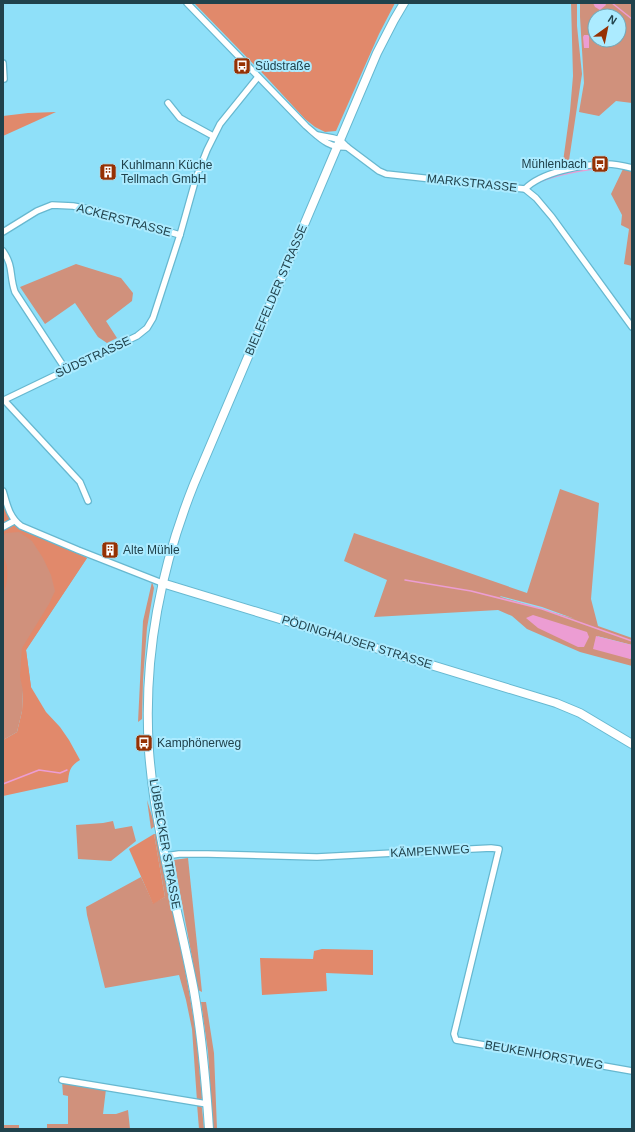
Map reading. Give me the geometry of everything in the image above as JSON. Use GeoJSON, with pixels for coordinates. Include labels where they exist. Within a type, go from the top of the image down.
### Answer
{"type":"FeatureCollection","features":[{"type":"Feature","properties":{"kind":"main road","name":"BIELEFELDER STRASSE"},"geometry":{"type":"LineString","coordinates":[[162,583],[181,516],[191,490],[377,53],[404,3]]}},
{"type":"Feature","properties":{"kind":"main road","name":"PÖDINGHAUSER STRASSE"},"geometry":{"type":"LineString","coordinates":[[162,583],[556,703],[580,713],[632,744]]}},
{"type":"Feature","properties":{"kind":"main road","name":"LÜBBECKER STRASSE"},"geometry":{"type":"LineString","coordinates":[[162,583],[154,628],[149,675],[149,753],[155,799],[194,992],[202,1047],[208,1129]]}},
{"type":"Feature","properties":{"kind":"street"},"geometry":{"type":"LineString","coordinates":[[187,3],[306,126],[326,143],[339,144]]}},
{"type":"Feature","properties":{"kind":"street"},"geometry":{"type":"LineString","coordinates":[[3,63],[4,79]]}},
{"type":"Feature","properties":{"kind":"street","name":"SÜDSTRASSE"},"geometry":{"type":"LineString","coordinates":[[4,400],[137,336],[147,328],[153,318],[180,235],[196,178],[213,136],[229,111],[258,77]]}},
{"type":"Feature","properties":{"kind":"street"},"geometry":{"type":"LineString","coordinates":[[168,103],[180,118],[213,136]]}},
{"type":"Feature","properties":{"kind":"street","name":"MARKSTRASSE"},"geometry":{"type":"LineString","coordinates":[[339,144],[347,147],[379,171],[386,174],[525,189],[536,198],[552,217],[632,328]]}},
{"type":"Feature","properties":{"kind":"street"},"geometry":{"type":"LineString","coordinates":[[525,189],[540,178],[580,167],[609,164],[632,168]]}},
{"type":"Feature","properties":{"kind":"street","name":"ACKERSTRASSE"},"geometry":{"type":"LineString","coordinates":[[3,232],[37,211],[52,205],[73,206],[94,210],[180,235]]}},
{"type":"Feature","properties":{"kind":"street"},"geometry":{"type":"LineString","coordinates":[[3,251],[9,260],[12,270],[11,281],[15,292],[66,370]]}},
{"type":"Feature","properties":{"kind":"street"},"geometry":{"type":"LineString","coordinates":[[4,400],[80,482],[88,501]]}},
{"type":"Feature","properties":{"kind":"street"},"geometry":{"type":"LineString","coordinates":[[3,491],[14,521],[3,527]]}},
{"type":"Feature","properties":{"kind":"street","name":"PÖDINGHAUSER STRASSE"},"geometry":{"type":"LineString","coordinates":[[14,521],[26,528],[78,550],[162,583]]}},
{"type":"Feature","properties":{"kind":"street","name":"KÄMPENWEG"},"geometry":{"type":"LineString","coordinates":[[166,856],[179,854],[208,854],[317,857],[499,849],[454,1034],[456,1040]]}},
{"type":"Feature","properties":{"kind":"street","name":"BEUKENHORSTWEG"},"geometry":{"type":"LineString","coordinates":[[456,1040],[632,1071]]}},
{"type":"Feature","properties":{"kind":"street"},"geometry":{"type":"LineString","coordinates":[[62,1080],[207,1104]]}},
{"type":"Feature","properties":{"kind":"shaded area"},"geometry":{"type":"Polygon","coordinates":[[[194,3],[395,3],[379,34],[336,131],[325,132],[315,127],[305,119],[194,3]]]}},
{"type":"Feature","properties":{"kind":"shaded area"},"geometry":{"type":"Polygon","coordinates":[[[571,3],[577,3],[577,26],[582,74],[568,167],[562,169],[573,76],[571,3]]]}},
{"type":"Feature","properties":{"kind":"shaded area"},"geometry":{"type":"Polygon","coordinates":[[[580,3],[632,3],[632,103],[616,101],[599,116],[579,112],[584,83],[580,3]]]}},
{"type":"Feature","properties":{"kind":"shaded area"},"geometry":{"type":"Polygon","coordinates":[[[593,3],[605,3],[606,5],[602,8],[595,7],[593,3]]]}},
{"type":"Feature","properties":{"kind":"shaded area"},"geometry":{"type":"Polygon","coordinates":[[[584,35],[587,35],[587,48],[584,48],[584,35]]]}},
{"type":"Feature","properties":{"kind":"shaded area"},"geometry":{"type":"Polygon","coordinates":[[[56,112],[3,136],[3,116],[56,112]]]}},
{"type":"Feature","properties":{"kind":"shaded area"},"geometry":{"type":"Polygon","coordinates":[[[623,169],[632,171],[632,266],[624,264],[629,229],[621,225],[622,215],[611,194],[623,169]]]}},
{"type":"Feature","properties":{"kind":"shaded area"},"geometry":{"type":"Polygon","coordinates":[[[76,264],[121,278],[133,293],[132,301],[106,321],[117,338],[107,343],[98,337],[75,303],[45,324],[20,287],[76,264]]]}},
{"type":"Feature","properties":{"kind":"shaded area"},"geometry":{"type":"Polygon","coordinates":[[[560,489],[599,503],[591,599],[598,626],[632,638],[632,645],[597,636],[630,659],[632,657],[632,666],[580,652],[527,629],[512,616],[498,610],[374,617],[387,580],[344,561],[354,533],[527,593],[560,489]],[[500,596],[575,619],[542,607],[500,596]]]}},
{"type":"Feature","properties":{"kind":"shaded area"},"geometry":{"type":"Polygon","coordinates":[[[3,497],[7,511],[24,529],[87,558],[26,650],[31,687],[23,691],[22,711],[17,732],[3,740],[3,497]]]}},
{"type":"Feature","properties":{"kind":"shaded area"},"geometry":{"type":"Polygon","coordinates":[[[3,497],[12,518],[3,524],[3,497]]]}},
{"type":"Feature","properties":{"kind":"shaded area"},"geometry":{"type":"Polygon","coordinates":[[[15,522],[24,529],[87,558],[26,650],[31,687],[46,712],[60,727],[69,740],[80,760],[74,764],[71,769],[68,782],[3,796],[3,740],[17,732],[22,711],[23,691],[20,676],[22,648],[49,604],[55,591],[51,575],[43,558],[32,541],[19,532],[6,533],[3,536],[3,530],[15,522]]]}},
{"type":"Feature","properties":{"kind":"shaded area"},"geometry":{"type":"Polygon","coordinates":[[[3,553],[7,565],[7,572],[3,595],[3,553]]]}},
{"type":"Feature","properties":{"kind":"shaded area"},"geometry":{"type":"Polygon","coordinates":[[[152,582],[154,588],[147,628],[142,719],[138,722],[143,621],[152,582]]]}},
{"type":"Feature","properties":{"kind":"shaded area"},"geometry":{"type":"Polygon","coordinates":[[[533,615],[587,632],[589,637],[584,647],[578,647],[538,628],[526,618],[533,615]]]}},
{"type":"Feature","properties":{"kind":"shaded area"},"geometry":{"type":"Polygon","coordinates":[[[596,636],[632,645],[632,657],[630,659],[593,649],[596,636]]]}},
{"type":"Feature","properties":{"kind":"shaded area"},"geometry":{"type":"Polygon","coordinates":[[[147,800],[155,826],[151,829],[147,800]]]}},
{"type":"Feature","properties":{"kind":"shaded area"},"geometry":{"type":"Polygon","coordinates":[[[113,821],[115,829],[132,826],[136,841],[111,861],[78,859],[76,825],[113,821]]]}},
{"type":"Feature","properties":{"kind":"shaded area"},"geometry":{"type":"Polygon","coordinates":[[[154,834],[157,834],[184,965],[193,1017],[202,1098],[201,1100],[197,1101],[192,1029],[179,975],[105,988],[87,915],[86,907],[141,877],[153,903],[165,897],[154,834]]]}},
{"type":"Feature","properties":{"kind":"shaded area"},"geometry":{"type":"Polygon","coordinates":[[[154,834],[165,897],[153,904],[129,849],[154,834]]]}},
{"type":"Feature","properties":{"kind":"shaded area"},"geometry":{"type":"Polygon","coordinates":[[[188,858],[202,992],[198,990],[174,860],[188,858]]]}},
{"type":"Feature","properties":{"kind":"shaded area"},"geometry":{"type":"Polygon","coordinates":[[[322,949],[373,950],[373,975],[326,973],[327,991],[262,995],[260,958],[313,959],[314,951],[322,949]]]}},
{"type":"Feature","properties":{"kind":"shaded area"},"geometry":{"type":"Polygon","coordinates":[[[201,1002],[206,1002],[214,1053],[217,1129],[213,1129],[208,1052],[201,1002]]]}},
{"type":"Feature","properties":{"kind":"shaded area"},"geometry":{"type":"Polygon","coordinates":[[[62,1081],[106,1089],[103,1114],[116,1114],[128,1110],[130,1129],[47,1129],[47,1124],[68,1124],[68,1096],[63,1095],[62,1081]]]}},
{"type":"Feature","properties":{"kind":"shaded area"},"geometry":{"type":"Polygon","coordinates":[[[197,1104],[202,1108],[204,1129],[199,1129],[197,1104]]]}},
{"type":"Feature","properties":{"kind":"shaded area"},"geometry":{"type":"Polygon","coordinates":[[[3,1125],[19,1125],[19,1129],[3,1129],[3,1125]]]}},
{"type":"Feature","properties":{"kind":"waterway"},"geometry":{"type":"LineString","coordinates":[[612,3],[632,19]]}},
{"type":"Feature","properties":{"kind":"waterway"},"geometry":{"type":"LineString","coordinates":[[539,182],[565,174],[609,167]]}},
{"type":"Feature","properties":{"kind":"waterway"},"geometry":{"type":"LineString","coordinates":[[405,580],[471,591],[542,609],[632,641]]}},
{"type":"Feature","properties":{"kind":"waterway"},"geometry":{"type":"LineString","coordinates":[[3,784],[39,770],[60,773],[67,770]]}},
{"type":"Feature","properties":{"kind":"place","name":"Südstraße"},"geometry":{"type":"Point","coordinates":[242,66]}},
{"type":"Feature","properties":{"kind":"place","name":"Mühlenbach"},"geometry":{"type":"Point","coordinates":[600,164]}},
{"type":"Feature","properties":{"kind":"place","name":"Kuhlmann Küche Tellmach GmbH"},"geometry":{"type":"Point","coordinates":[108,172]}},
{"type":"Feature","properties":{"kind":"place","name":"Alte Mühle"},"geometry":{"type":"Point","coordinates":[110,550]}},
{"type":"Feature","properties":{"kind":"place","name":"Kamphönerweg"},"geometry":{"type":"Point","coordinates":[144,743]}}]}
